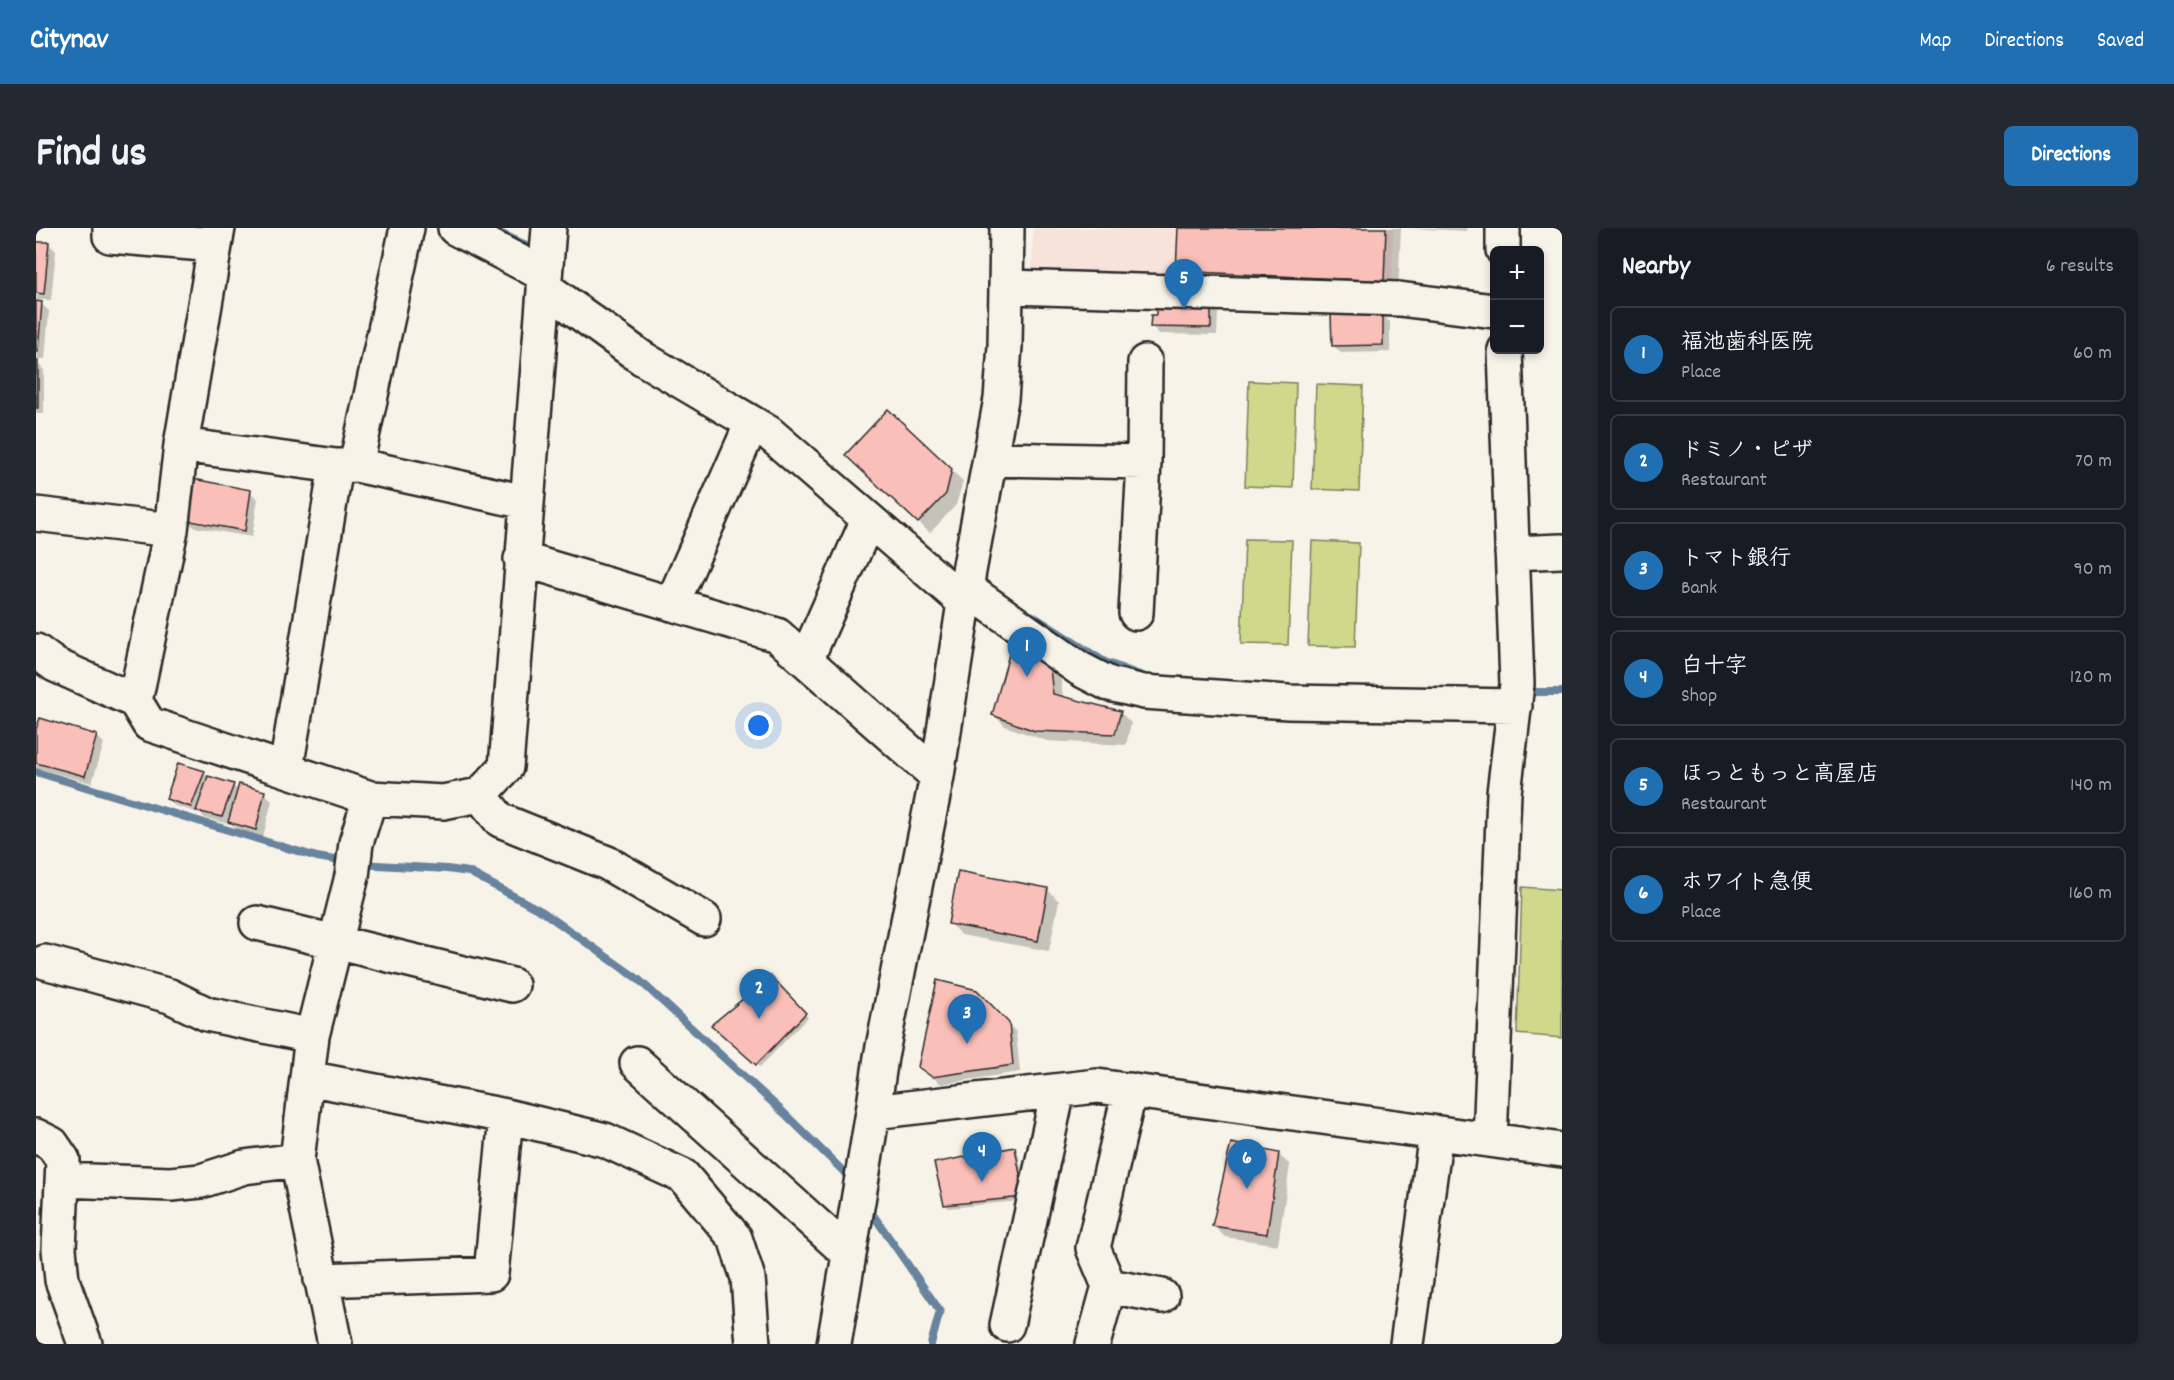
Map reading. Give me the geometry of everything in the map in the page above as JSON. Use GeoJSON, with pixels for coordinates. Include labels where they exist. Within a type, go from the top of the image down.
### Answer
{"type":"FeatureCollection","features":[{"type":"Feature","properties":{"kind":"street"},"geometry":{"type":"LineString","coordinates":[[110,228],[110,236],[217,236],[182,445],[171,530],[135,701]]}},
{"type":"Feature","properties":{"kind":"street"},"geometry":{"type":"LineString","coordinates":[[286,769],[346,465],[407,228]]}},
{"type":"Feature","properties":{"kind":"street"},"geometry":{"type":"LineString","coordinates":[[455,228],[546,263],[642,358],[769,433],[868,520],[967,587],[1080,669],[1109,684],[1144,692],[1288,702],[1516,696]]}},
{"type":"Feature","properties":{"kind":"street"},"geometry":{"type":"LineString","coordinates":[[834,1344],[881,1057],[937,776],[1002,389],[1007,228]]}},
{"type":"Feature","properties":{"kind":"street"},"geometry":{"type":"LineString","coordinates":[[1503,228],[1503,246]]}},
{"type":"Feature","properties":{"kind":"street"},"geometry":{"type":"LineString","coordinates":[[36,651],[55,665],[135,701],[149,724],[370,798],[443,802],[480,795],[506,767],[546,263]]}},
{"type":"Feature","properties":{"kind":"street"},"geometry":{"type":"LineString","coordinates":[[1006,287],[1399,299],[1490,311]]}},
{"type":"Feature","properties":{"kind":"street"},"geometry":{"type":"LineString","coordinates":[[1490,1140],[1504,793],[1516,696],[1506,354]]}},
{"type":"Feature","properties":{"kind":"street"},"geometry":{"type":"LineString","coordinates":[[1136,613],[1144,462],[1145,362]]}},
{"type":"Feature","properties":{"kind":"street"},"geometry":{"type":"LineString","coordinates":[[672,604],[752,423]]}},
{"type":"Feature","properties":{"kind":"street"},"geometry":{"type":"LineString","coordinates":[[182,445],[346,465],[526,502]]}},
{"type":"Feature","properties":{"kind":"street"},"geometry":{"type":"LineString","coordinates":[[990,459],[1144,462]]}},
{"type":"Feature","properties":{"kind":"street"},"geometry":{"type":"LineString","coordinates":[[36,514],[171,530]]}},
{"type":"Feature","properties":{"kind":"street"},"geometry":{"type":"LineString","coordinates":[[806,660],[868,520]]}},
{"type":"Feature","properties":{"kind":"street"},"geometry":{"type":"LineString","coordinates":[[1512,553],[1562,551]]}},
{"type":"Feature","properties":{"kind":"street"},"geometry":{"type":"LineString","coordinates":[[521,559],[777,635],[937,776]]}},
{"type":"Feature","properties":{"kind":"street"},"geometry":{"type":"LineString","coordinates":[[480,795],[500,820],[607,863],[704,919]]}},
{"type":"Feature","properties":{"kind":"street"},"geometry":{"type":"LineString","coordinates":[[335,1344],[297,1160],[312,1036],[356,843],[370,798]]}},
{"type":"Feature","properties":{"kind":"street"},"geometry":{"type":"LineString","coordinates":[[256,923],[334,940],[512,985]]}},
{"type":"Feature","properties":{"kind":"street"},"geometry":{"type":"LineString","coordinates":[[45,962],[170,996],[207,1014],[312,1036]]}},
{"type":"Feature","properties":{"kind":"street"},"geometry":{"type":"LineString","coordinates":[[637,1063],[849,1254]]}},
{"type":"Feature","properties":{"kind":"street"},"geometry":{"type":"LineString","coordinates":[[307,1078],[506,1116],[605,1140],[683,1176],[735,1238],[748,1278],[753,1344]]}},
{"type":"Feature","properties":{"kind":"street"},"geometry":{"type":"LineString","coordinates":[[873,1112],[1097,1086],[1562,1150]]}},
{"type":"Feature","properties":{"kind":"street"},"geometry":{"type":"LineString","coordinates":[[1093,1344],[1109,1286],[1093,1248],[1130,1090]]}},
{"type":"Feature","properties":{"kind":"street"},"geometry":{"type":"LineString","coordinates":[[1007,1325],[1058,1091]]}},
{"type":"Feature","properties":{"kind":"street"},"geometry":{"type":"LineString","coordinates":[[321,1280],[491,1274],[506,1116]]}},
{"type":"Feature","properties":{"kind":"street"},"geometry":{"type":"LineString","coordinates":[[1407,1344],[1436,1133]]}},
{"type":"Feature","properties":{"kind":"street"},"geometry":{"type":"LineString","coordinates":[[36,1136],[52,1144],[63,1160],[59,1218],[62,1280],[85,1344]]}},
{"type":"Feature","properties":{"kind":"street"},"geometry":{"type":"LineString","coordinates":[[63,1180],[171,1184],[201,1181],[244,1167],[297,1160]]}},
{"type":"Feature","properties":{"kind":"street"},"geometry":{"type":"LineString","coordinates":[[1109,1286],[1162,1296]]}},
{"type":"Feature","properties":{"kind":"shaded area"},"geometry":{"type":"Polygon","coordinates":[[[1033,228],[1393,228],[1392,292],[1032,280],[1033,228]]]}},
{"type":"Feature","properties":{"kind":"green space"},"geometry":{"type":"Polygon","coordinates":[[[1249,381],[1296,383],[1293,488],[1245,486],[1249,381]]]}},
{"type":"Feature","properties":{"kind":"green space"},"geometry":{"type":"Polygon","coordinates":[[[1316,384],[1363,386],[1359,491],[1312,489],[1316,384]]]}},
{"type":"Feature","properties":{"kind":"green space"},"geometry":{"type":"Polygon","coordinates":[[[1245,539],[1292,540],[1288,645],[1241,644],[1245,539]]]}},
{"type":"Feature","properties":{"kind":"green space"},"geometry":{"type":"Polygon","coordinates":[[[1312,541],[1359,543],[1355,647],[1308,646],[1312,541]]]}},
{"type":"Feature","properties":{"kind":"green space"},"geometry":{"type":"Polygon","coordinates":[[[1522,887],[1562,890],[1562,1038],[1517,1034],[1522,887]]]}},
{"type":"Feature","properties":{"kind":"building"},"geometry":{"type":"Polygon","coordinates":[[[1178,228],[1386,228],[1384,281],[1176,271],[1178,228]]]}},
{"type":"Feature","properties":{"kind":"building"},"geometry":{"type":"Polygon","coordinates":[[[36,242],[49,242],[44,294],[36,293],[36,242]]]}},
{"type":"Feature","properties":{"kind":"building"},"geometry":{"type":"Polygon","coordinates":[[[36,301],[42,302],[38,352],[36,352],[36,301]]]}},
{"type":"Feature","properties":{"kind":"building"},"geometry":{"type":"Polygon","coordinates":[[[1156,302],[1211,303],[1211,328],[1150,327],[1151,315],[1156,315],[1156,302]]]}},
{"type":"Feature","properties":{"kind":"building"},"geometry":{"type":"Polygon","coordinates":[[[1383,313],[1383,345],[1332,346],[1331,314],[1383,313]]]}},
{"type":"Feature","properties":{"kind":"building"},"geometry":{"type":"Polygon","coordinates":[[[36,361],[38,361],[38,408],[36,408],[36,361]]]}},
{"type":"Feature","properties":{"kind":"building"},"geometry":{"type":"Polygon","coordinates":[[[888,409],[952,469],[946,494],[918,523],[845,455],[888,409]]]}},
{"type":"Feature","properties":{"kind":"building"},"geometry":{"type":"Polygon","coordinates":[[[188,478],[251,490],[245,531],[185,520],[188,478]]]}},
{"type":"Feature","properties":{"kind":"building"},"geometry":{"type":"Polygon","coordinates":[[[1010,651],[1049,661],[1053,694],[1121,711],[1115,734],[1035,731],[992,715],[1010,651]]]}},
{"type":"Feature","properties":{"kind":"building"},"geometry":{"type":"Polygon","coordinates":[[[40,718],[97,735],[85,776],[36,763],[36,729],[40,718]]]}},
{"type":"Feature","properties":{"kind":"building"},"geometry":{"type":"Polygon","coordinates":[[[178,763],[205,771],[191,807],[166,799],[178,763]]]}},
{"type":"Feature","properties":{"kind":"building"},"geometry":{"type":"Polygon","coordinates":[[[208,776],[234,784],[222,817],[196,811],[208,776]]]}},
{"type":"Feature","properties":{"kind":"building"},"geometry":{"type":"Polygon","coordinates":[[[239,784],[265,791],[256,830],[228,822],[239,784]]]}},
{"type":"Feature","properties":{"kind":"building"},"geometry":{"type":"Polygon","coordinates":[[[958,871],[1048,888],[1038,941],[948,924],[958,871]]]}},
{"type":"Feature","properties":{"kind":"building"},"geometry":{"type":"Polygon","coordinates":[[[771,976],[806,1013],[756,1065],[711,1025],[771,976]]]}},
{"type":"Feature","properties":{"kind":"building"},"geometry":{"type":"Polygon","coordinates":[[[937,980],[977,990],[1009,1023],[1013,1065],[932,1077],[918,1067],[937,980]]]}},
{"type":"Feature","properties":{"kind":"building"},"geometry":{"type":"Polygon","coordinates":[[[1231,1143],[1279,1153],[1267,1234],[1212,1226],[1231,1143]]]}},
{"type":"Feature","properties":{"kind":"building"},"geometry":{"type":"Polygon","coordinates":[[[1015,1147],[1024,1197],[944,1205],[934,1163],[1015,1147]]]}},
{"type":"Feature","properties":{"kind":"waterway"},"geometry":{"type":"LineString","coordinates":[[493,230],[528,246],[538,256]]}},
{"type":"Feature","properties":{"kind":"waterway"},"geometry":{"type":"LineString","coordinates":[[1033,616],[1105,662],[1142,676]]}},
{"type":"Feature","properties":{"kind":"waterway"},"geometry":{"type":"LineString","coordinates":[[1523,692],[1562,692]]}},
{"type":"Feature","properties":{"kind":"waterway"},"geometry":{"type":"LineString","coordinates":[[36,772],[317,857],[347,862]]}},
{"type":"Feature","properties":{"kind":"waterway"},"geometry":{"type":"LineString","coordinates":[[360,864],[469,872],[543,912],[638,979],[784,1113],[844,1172],[851,1183]]}},
{"type":"Feature","properties":{"kind":"waterway"},"geometry":{"type":"LineString","coordinates":[[867,1206],[940,1311],[931,1344]]}},
{"type":"Feature","properties":{"kind":"place","name":"ほっともっと高屋店"},"geometry":{"type":"Point","coordinates":[1184,309]}},
{"type":"Feature","properties":{"kind":"place","name":"福池歯科医院"},"geometry":{"type":"Point","coordinates":[1027,677]}},
{"type":"Feature","properties":{"kind":"place","name":"ドミノ・ピザ"},"geometry":{"type":"Point","coordinates":[759,1019]}},
{"type":"Feature","properties":{"kind":"place","name":"トマト銀行"},"geometry":{"type":"Point","coordinates":[967,1044]}},
{"type":"Feature","properties":{"kind":"place","name":"白十字"},"geometry":{"type":"Point","coordinates":[982,1182]}},
{"type":"Feature","properties":{"kind":"place","name":"ホワイト急便"},"geometry":{"type":"Point","coordinates":[1247,1189]}}]}
